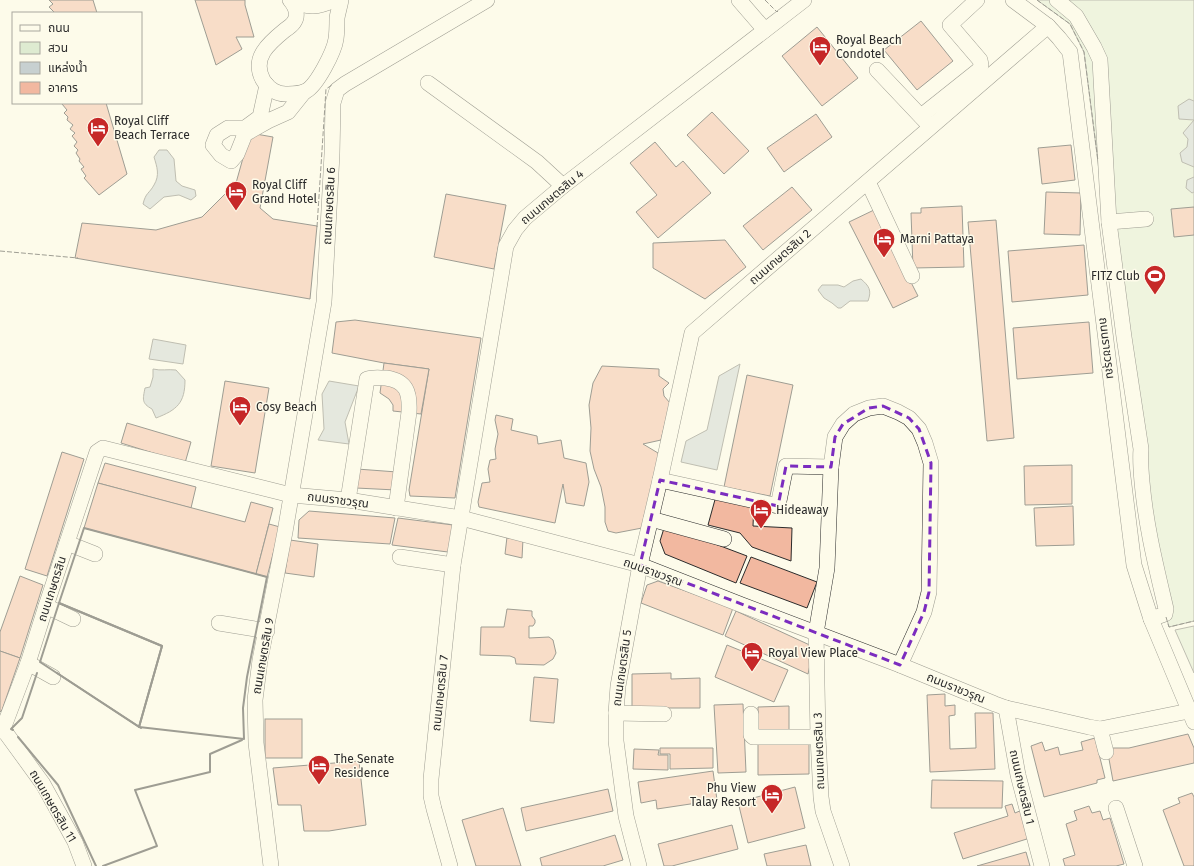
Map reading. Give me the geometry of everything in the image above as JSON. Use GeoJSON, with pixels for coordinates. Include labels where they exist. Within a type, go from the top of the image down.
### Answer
{"type":"FeatureCollection","features":[{"type":"Feature","properties":{"kind":"street"},"geometry":{"type":"LineString","coordinates":[[292,0],[298,4],[310,7],[322,5],[334,0]]}},
{"type":"Feature","properties":{"kind":"street"},"geometry":{"type":"LineString","coordinates":[[292,0],[297,15],[294,23],[265,48],[260,56],[259,68],[262,80],[268,88],[275,92],[285,94],[304,92]]}},
{"type":"Feature","properties":{"kind":"street"},"geometry":{"type":"LineString","coordinates":[[266,85],[260,117],[245,128],[228,128],[217,135],[213,145],[221,155],[231,161],[237,154],[244,134],[288,112],[304,92],[311,87],[328,63],[336,40],[337,17],[341,0]]}},
{"type":"Feature","properties":{"kind":"street","name":"ถนนเกษตรสิน 6"},"geometry":{"type":"LineString","coordinates":[[291,495],[324,302],[332,154],[333,103],[337,90],[487,0]]}},
{"type":"Feature","properties":{"kind":"street"},"geometry":{"type":"LineString","coordinates":[[739,0],[765,30]]}},
{"type":"Feature","properties":{"kind":"street","name":"ถนนเกษตรสิน 4"},"geometry":{"type":"LineString","coordinates":[[461,518],[506,246],[515,230],[525,218],[563,186],[804,0]]}},
{"type":"Feature","properties":{"kind":"street"},"geometry":{"type":"LineString","coordinates":[[921,116],[980,69],[980,60],[950,25],[977,0]]}},
{"type":"Feature","properties":{"kind":"street","name":"ถนนราชวรุณ"},"geometry":{"type":"LineString","coordinates":[[102,448],[291,495],[348,500],[461,518],[640,565],[900,665],[1006,708],[1100,729],[1192,717],[1151,619],[1134,565],[1070,52],[1060,38],[1048,26],[1013,0]]}},
{"type":"Feature","properties":{"kind":"street"},"geometry":{"type":"LineString","coordinates":[[1057,0],[1076,16],[1100,60],[1109,222],[1141,449],[1140,458],[1144,505],[1150,544],[1166,609],[1165,614],[1151,619]]}},
{"type":"Feature","properties":{"kind":"street","name":"ถนนเกษตรสิน 2"},"geometry":{"type":"LineString","coordinates":[[640,565],[692,333],[1048,26]]}},
{"type":"Feature","properties":{"kind":"street"},"geometry":{"type":"LineString","coordinates":[[877,70],[931,127]]}},
{"type":"Feature","properties":{"kind":"street"},"geometry":{"type":"LineString","coordinates":[[428,83],[537,162],[563,186]]}},
{"type":"Feature","properties":{"kind":"street"},"geometry":{"type":"LineString","coordinates":[[868,182],[912,276]]}},
{"type":"Feature","properties":{"kind":"street"},"geometry":{"type":"LineString","coordinates":[[1109,222],[1146,219]]}},
{"type":"Feature","properties":{"kind":"street"},"geometry":{"type":"LineString","coordinates":[[348,500],[367,379],[377,377],[394,379],[402,384],[410,399],[396,508]]}},
{"type":"Feature","properties":{"kind":"street","name":"ถนนเกษตรสิน 3"},"geometry":{"type":"LineString","coordinates":[[842,866],[823,811],[818,737],[816,633],[827,568],[831,467],[835,437],[843,424],[854,414],[869,408],[883,406],[909,418],[919,429],[931,463],[929,592],[924,612],[900,665]]}},
{"type":"Feature","properties":{"kind":"street","name":"ถนนเกษตรสิน"},"geometry":{"type":"LineString","coordinates":[[2,730],[28,663],[97,452],[102,448]]}},
{"type":"Feature","properties":{"kind":"street"},"geometry":{"type":"LineString","coordinates":[[660,480],[778,506],[786,466],[831,467]]}},
{"type":"Feature","properties":{"kind":"street","name":"ถนนเกษตรสิน 9"},"geometry":{"type":"LineString","coordinates":[[271,866],[256,743],[255,700],[260,660],[286,532],[291,495]]}},
{"type":"Feature","properties":{"kind":"street","name":"ถนนเกษตรสิน 7"},"geometry":{"type":"LineString","coordinates":[[450,866],[431,796],[431,779],[453,564],[461,518]]}},
{"type":"Feature","properties":{"kind":"street"},"geometry":{"type":"LineString","coordinates":[[651,519],[724,539]]}},
{"type":"Feature","properties":{"kind":"street"},"geometry":{"type":"LineString","coordinates":[[67,543],[95,554]]}},
{"type":"Feature","properties":{"kind":"street"},"geometry":{"type":"LineString","coordinates":[[400,557],[453,564]]}},
{"type":"Feature","properties":{"kind":"street","name":"ถนนเกษตรสิน 5"},"geometry":{"type":"LineString","coordinates":[[639,866],[626,816],[616,741],[616,713],[618,686],[640,565]]}},
{"type":"Feature","properties":{"kind":"street"},"geometry":{"type":"LineString","coordinates":[[46,606],[73,619]]}},
{"type":"Feature","properties":{"kind":"street"},"geometry":{"type":"LineString","coordinates":[[219,622],[266,631]]}},
{"type":"Feature","properties":{"kind":"street"},"geometry":{"type":"LineString","coordinates":[[28,663],[52,677]]}},
{"type":"Feature","properties":{"kind":"street","name":"ถนนเกษตรสิน 1"},"geometry":{"type":"LineString","coordinates":[[1006,708],[1018,775],[1042,866]]}},
{"type":"Feature","properties":{"kind":"street"},"geometry":{"type":"LineString","coordinates":[[616,713],[664,714]]}},
{"type":"Feature","properties":{"kind":"street"},"geometry":{"type":"LineString","coordinates":[[751,714],[751,735],[753,737],[818,737]]}},
{"type":"Feature","properties":{"kind":"street"},"geometry":{"type":"LineString","coordinates":[[1100,729],[1106,752]]}},
{"type":"Feature","properties":{"kind":"street","name":"ถนนเกษตรสิน 11"},"geometry":{"type":"LineString","coordinates":[[2,730],[43,784],[75,842],[84,866]]}},
{"type":"Feature","properties":{"kind":"street"},"geometry":{"type":"LineString","coordinates":[[1116,808],[1135,866]]}},
{"type":"Feature","properties":{"kind":"highlighted area"},"geometry":{"type":"Polygon","coordinates":[[[883,406],[909,418],[919,429],[931,463],[929,592],[924,612],[900,665],[640,565],[660,480],[778,506],[786,466],[831,467],[835,437],[843,424],[869,408],[883,406]]]}},
{"type":"Feature","properties":{"kind":"green space","name":"FITZ Club"},"geometry":{"type":"Polygon","coordinates":[[[1037,0],[1194,0],[1194,621],[1169,627],[1146,541],[1084,52],[1070,24],[1037,0]]]}},
{"type":"Feature","properties":{"kind":"green space"},"geometry":{"type":"Polygon","coordinates":[[[1194,626],[1194,673],[1175,630],[1194,626]]]}},
{"type":"Feature","properties":{"kind":"water"},"geometry":{"type":"Polygon","coordinates":[[[1189,99],[1194,101],[1194,120],[1179,119],[1178,106],[1189,99]]]}},
{"type":"Feature","properties":{"kind":"water"},"geometry":{"type":"Polygon","coordinates":[[[1194,120],[1194,167],[1182,162],[1180,153],[1187,147],[1188,139],[1183,133],[1194,120]]]}},
{"type":"Feature","properties":{"kind":"water"},"geometry":{"type":"Polygon","coordinates":[[[159,150],[167,150],[174,159],[176,181],[182,186],[195,190],[196,196],[191,200],[179,195],[164,197],[150,209],[143,204],[145,197],[154,185],[157,178],[157,168],[154,157],[159,150]]]}},
{"type":"Feature","properties":{"kind":"water"},"geometry":{"type":"Polygon","coordinates":[[[1194,177],[1194,192],[1192,193],[1186,188],[1187,180],[1194,177]]]}},
{"type":"Feature","properties":{"kind":"water"},"geometry":{"type":"Polygon","coordinates":[[[861,279],[870,291],[868,301],[850,301],[841,308],[838,308],[824,298],[818,290],[822,285],[838,285],[844,287],[853,281],[861,279]]]}},
{"type":"Feature","properties":{"kind":"water"},"geometry":{"type":"Polygon","coordinates":[[[153,339],[186,345],[183,364],[149,359],[153,339]]]}},
{"type":"Feature","properties":{"kind":"water"},"geometry":{"type":"Polygon","coordinates":[[[740,364],[717,470],[681,462],[686,441],[707,430],[719,376],[740,364]]]}},
{"type":"Feature","properties":{"kind":"water"},"geometry":{"type":"Polygon","coordinates":[[[153,369],[176,370],[185,380],[185,388],[178,405],[169,412],[156,418],[152,409],[144,403],[143,398],[145,388],[150,387],[153,377],[153,369]]]}},
{"type":"Feature","properties":{"kind":"water"},"geometry":{"type":"Polygon","coordinates":[[[329,381],[359,386],[345,422],[349,444],[318,440],[324,429],[322,394],[329,381]]]}},
{"type":"Feature","properties":{"kind":"building"},"geometry":{"type":"Polygon","coordinates":[[[49,0],[93,0],[97,12],[54,12],[49,7],[53,4],[49,0]]]}},
{"type":"Feature","properties":{"kind":"building"},"geometry":{"type":"Polygon","coordinates":[[[195,0],[245,0],[254,37],[236,37],[242,49],[216,65],[195,0]]]}},
{"type":"Feature","properties":{"kind":"building"},"geometry":{"type":"Polygon","coordinates":[[[921,21],[953,61],[917,90],[884,50],[921,21]]]}},
{"type":"Feature","properties":{"kind":"building","name":"Royal Beach Condotel"},"geometry":{"type":"Polygon","coordinates":[[[817,27],[858,78],[822,106],[782,56],[817,27]]]}},
{"type":"Feature","properties":{"kind":"building","name":"Royal Cliff Beach Terrace"},"geometry":{"type":"Polygon","coordinates":[[[62,104],[106,104],[127,174],[99,195],[84,178],[86,176],[81,169],[84,167],[79,161],[80,159],[76,153],[78,150],[74,146],[77,142],[72,136],[75,133],[70,129],[73,125],[67,120],[68,117],[64,113],[67,110],[62,104]]]}},
{"type":"Feature","properties":{"kind":"building"},"geometry":{"type":"Polygon","coordinates":[[[712,112],[749,151],[724,174],[687,135],[712,112]]]}},
{"type":"Feature","properties":{"kind":"building"},"geometry":{"type":"Polygon","coordinates":[[[816,114],[832,137],[784,172],[767,148],[816,114]]]}},
{"type":"Feature","properties":{"kind":"building","name":"Royal Cliff Grand Hotel"},"geometry":{"type":"Polygon","coordinates":[[[250,133],[273,137],[260,208],[273,219],[317,226],[310,299],[75,258],[82,223],[156,230],[202,217],[236,183],[250,133]]]}},
{"type":"Feature","properties":{"kind":"building"},"geometry":{"type":"Polygon","coordinates":[[[655,142],[676,167],[683,161],[711,193],[658,238],[636,212],[657,195],[630,163],[655,142]]]}},
{"type":"Feature","properties":{"kind":"building"},"geometry":{"type":"Polygon","coordinates":[[[1071,145],[1075,180],[1042,184],[1038,148],[1071,145]]]}},
{"type":"Feature","properties":{"kind":"building"},"geometry":{"type":"Polygon","coordinates":[[[792,187],[812,210],[763,250],[743,226],[792,187]]]}},
{"type":"Feature","properties":{"kind":"building"},"geometry":{"type":"Polygon","coordinates":[[[1046,192],[1081,193],[1080,235],[1044,234],[1046,192]]]}},
{"type":"Feature","properties":{"kind":"building"},"geometry":{"type":"Polygon","coordinates":[[[446,194],[506,205],[494,269],[434,257],[446,194]]]}},
{"type":"Feature","properties":{"kind":"building"},"geometry":{"type":"Polygon","coordinates":[[[962,206],[964,267],[913,268],[911,213],[921,213],[921,208],[962,206]]]}},
{"type":"Feature","properties":{"kind":"building"},"geometry":{"type":"Polygon","coordinates":[[[1194,207],[1194,235],[1174,237],[1171,209],[1194,207]]]}},
{"type":"Feature","properties":{"kind":"building","name":"Marni Pattaya"},"geometry":{"type":"Polygon","coordinates":[[[874,210],[918,296],[893,308],[849,222],[874,210]]]}},
{"type":"Feature","properties":{"kind":"building"},"geometry":{"type":"Polygon","coordinates":[[[996,220],[1014,438],[987,441],[968,222],[996,220]]]}},
{"type":"Feature","properties":{"kind":"building"},"geometry":{"type":"Polygon","coordinates":[[[725,240],[746,267],[705,299],[653,268],[653,243],[725,240]]]}},
{"type":"Feature","properties":{"kind":"building"},"geometry":{"type":"Polygon","coordinates":[[[1084,245],[1088,295],[1012,302],[1008,251],[1084,245]]]}},
{"type":"Feature","properties":{"kind":"building"},"geometry":{"type":"Polygon","coordinates":[[[355,320],[481,338],[455,498],[410,496],[409,490],[429,369],[384,363],[332,353],[336,322],[355,320]]]}},
{"type":"Feature","properties":{"kind":"building"},"geometry":{"type":"Polygon","coordinates":[[[1089,322],[1093,373],[1017,379],[1013,328],[1089,322]]]}},
{"type":"Feature","properties":{"kind":"building"},"geometry":{"type":"Polygon","coordinates":[[[384,363],[429,369],[421,414],[393,411],[393,405],[389,399],[380,393],[384,363]]]}},
{"type":"Feature","properties":{"kind":"building"},"geometry":{"type":"Polygon","coordinates":[[[602,366],[659,369],[659,376],[669,383],[663,389],[664,396],[670,403],[661,440],[643,444],[658,453],[660,460],[642,528],[616,533],[608,531],[605,522],[605,507],[601,487],[594,469],[590,451],[591,428],[589,405],[593,383],[602,366]]]}},
{"type":"Feature","properties":{"kind":"building"},"geometry":{"type":"Polygon","coordinates":[[[747,375],[793,385],[770,496],[724,487],[747,375]]]}},
{"type":"Feature","properties":{"kind":"building","name":"Cosy Beach"},"geometry":{"type":"Polygon","coordinates":[[[225,381],[269,388],[255,473],[211,466],[225,381]]]}},
{"type":"Feature","properties":{"kind":"building"},"geometry":{"type":"Polygon","coordinates":[[[496,415],[513,419],[511,430],[537,436],[538,444],[561,440],[564,458],[586,463],[589,482],[584,506],[566,503],[563,484],[555,523],[479,507],[478,502],[482,483],[490,482],[488,469],[490,460],[496,459],[495,449],[498,434],[495,420],[496,415]]]}},
{"type":"Feature","properties":{"kind":"building"},"geometry":{"type":"Polygon","coordinates":[[[127,423],[191,442],[185,463],[121,443],[127,423]]]}},
{"type":"Feature","properties":{"kind":"building"},"geometry":{"type":"Polygon","coordinates":[[[62,452],[84,459],[47,576],[25,569],[62,452]]]}},
{"type":"Feature","properties":{"kind":"building"},"geometry":{"type":"Polygon","coordinates":[[[105,463],[196,487],[191,508],[98,483],[105,463]]]}},
{"type":"Feature","properties":{"kind":"building"},"geometry":{"type":"Polygon","coordinates":[[[1072,465],[1072,504],[1025,505],[1024,466],[1072,465]]]}},
{"type":"Feature","properties":{"kind":"building"},"geometry":{"type":"Polygon","coordinates":[[[357,469],[397,472],[396,490],[356,488],[357,469]]]}},
{"type":"Feature","properties":{"kind":"building"},"geometry":{"type":"Polygon","coordinates":[[[98,483],[245,522],[251,502],[273,508],[256,574],[84,528],[98,483]]]}},
{"type":"Feature","properties":{"kind":"building","name":"Hideaway"},"geometry":{"type":"Polygon","coordinates":[[[716,496],[754,503],[753,526],[792,528],[791,561],[752,547],[740,533],[708,525],[716,496]]]}},
{"type":"Feature","properties":{"kind":"building"},"geometry":{"type":"Polygon","coordinates":[[[1073,506],[1074,545],[1036,546],[1034,508],[1073,506]]]}},
{"type":"Feature","properties":{"kind":"building"},"geometry":{"type":"Polygon","coordinates":[[[309,511],[395,518],[390,544],[298,538],[299,520],[309,511]]]}},
{"type":"Feature","properties":{"kind":"building"},"geometry":{"type":"Polygon","coordinates":[[[398,518],[453,525],[448,552],[392,545],[398,518]]]}},
{"type":"Feature","properties":{"kind":"building"},"geometry":{"type":"Polygon","coordinates":[[[269,524],[280,527],[267,577],[256,574],[269,524]]]}},
{"type":"Feature","properties":{"kind":"building"},"geometry":{"type":"Polygon","coordinates":[[[665,525],[747,556],[736,583],[665,554],[660,541],[665,525]]]}},
{"type":"Feature","properties":{"kind":"building"},"geometry":{"type":"Polygon","coordinates":[[[507,537],[523,539],[522,558],[505,554],[507,537]]]}},
{"type":"Feature","properties":{"kind":"building"},"geometry":{"type":"Polygon","coordinates":[[[290,540],[318,544],[314,577],[285,573],[290,540]]]}},
{"type":"Feature","properties":{"kind":"building"},"geometry":{"type":"Polygon","coordinates":[[[751,557],[817,582],[807,608],[740,583],[751,557]]]}},
{"type":"Feature","properties":{"kind":"building"},"geometry":{"type":"Polygon","coordinates":[[[20,576],[43,585],[20,658],[0,651],[0,632],[20,576]]]}},
{"type":"Feature","properties":{"kind":"building"},"geometry":{"type":"Polygon","coordinates":[[[658,581],[733,608],[723,635],[641,603],[647,585],[658,581]]]}},
{"type":"Feature","properties":{"kind":"building"},"geometry":{"type":"Polygon","coordinates":[[[507,609],[532,611],[532,616],[535,623],[533,626],[529,626],[529,638],[549,637],[553,640],[556,653],[553,659],[544,665],[516,664],[515,658],[510,656],[480,655],[481,627],[504,627],[507,609]]]}},
{"type":"Feature","properties":{"kind":"building"},"geometry":{"type":"Polygon","coordinates":[[[736,611],[814,647],[808,674],[725,636],[736,611]]]}},
{"type":"Feature","properties":{"kind":"building","name":"Royal View Place"},"geometry":{"type":"Polygon","coordinates":[[[727,645],[788,670],[774,702],[715,677],[727,645]]]}},
{"type":"Feature","properties":{"kind":"building"},"geometry":{"type":"Polygon","coordinates":[[[0,651],[20,658],[0,712],[0,651]]]}},
{"type":"Feature","properties":{"kind":"building"},"geometry":{"type":"Polygon","coordinates":[[[671,673],[671,679],[700,678],[700,708],[632,708],[632,674],[671,673]]]}},
{"type":"Feature","properties":{"kind":"building"},"geometry":{"type":"Polygon","coordinates":[[[534,677],[558,679],[554,723],[530,721],[534,677]]]}},
{"type":"Feature","properties":{"kind":"building"},"geometry":{"type":"Polygon","coordinates":[[[945,694],[945,706],[955,705],[955,715],[949,716],[950,749],[976,748],[975,713],[993,713],[995,769],[930,772],[927,695],[945,694]]]}},
{"type":"Feature","properties":{"kind":"building"},"geometry":{"type":"Polygon","coordinates":[[[743,704],[746,772],[718,773],[714,705],[743,704]]]}},
{"type":"Feature","properties":{"kind":"building"},"geometry":{"type":"Polygon","coordinates":[[[789,706],[789,731],[758,731],[758,707],[789,706]]]}},
{"type":"Feature","properties":{"kind":"building"},"geometry":{"type":"Polygon","coordinates":[[[265,719],[302,719],[302,758],[265,758],[265,719]]]}},
{"type":"Feature","properties":{"kind":"building"},"geometry":{"type":"Polygon","coordinates":[[[1188,734],[1194,748],[1194,763],[1113,781],[1107,748],[1129,748],[1188,734]]]}},
{"type":"Feature","properties":{"kind":"building"},"geometry":{"type":"Polygon","coordinates":[[[1095,738],[1105,778],[1097,780],[1097,783],[1044,797],[1031,746],[1042,742],[1045,751],[1058,747],[1060,755],[1083,750],[1081,742],[1095,738]]]}},
{"type":"Feature","properties":{"kind":"building"},"geometry":{"type":"Polygon","coordinates":[[[809,743],[809,774],[758,775],[758,744],[809,743]]]}},
{"type":"Feature","properties":{"kind":"building"},"geometry":{"type":"Polygon","coordinates":[[[660,748],[713,748],[713,768],[670,769],[670,754],[660,754],[660,748]]]}},
{"type":"Feature","properties":{"kind":"building"},"geometry":{"type":"Polygon","coordinates":[[[634,749],[659,750],[658,755],[668,755],[668,770],[633,769],[634,749]]]}},
{"type":"Feature","properties":{"kind":"building","name":"The Senate Residence"},"geometry":{"type":"Polygon","coordinates":[[[359,761],[366,825],[329,831],[304,831],[301,805],[278,805],[273,768],[359,761]]]}},
{"type":"Feature","properties":{"kind":"building"},"geometry":{"type":"Polygon","coordinates":[[[713,771],[717,800],[657,809],[656,800],[641,803],[638,782],[713,771]]]}},
{"type":"Feature","properties":{"kind":"building"},"geometry":{"type":"Polygon","coordinates":[[[932,780],[1003,781],[1002,808],[931,808],[932,780]]]}},
{"type":"Feature","properties":{"kind":"building","name":"Phu View Talay Resort"},"geometry":{"type":"Polygon","coordinates":[[[795,787],[805,828],[748,843],[738,802],[795,787]]]}},
{"type":"Feature","properties":{"kind":"building"},"geometry":{"type":"Polygon","coordinates":[[[608,789],[613,811],[526,831],[521,808],[608,789]]]}},
{"type":"Feature","properties":{"kind":"building"},"geometry":{"type":"Polygon","coordinates":[[[1192,793],[1194,797],[1194,866],[1184,866],[1163,810],[1180,803],[1178,798],[1192,793]]]}},
{"type":"Feature","properties":{"kind":"building"},"geometry":{"type":"Polygon","coordinates":[[[1012,804],[1015,813],[1022,810],[1030,838],[963,859],[954,833],[1008,816],[1005,806],[1012,804]]]}},
{"type":"Feature","properties":{"kind":"building"},"geometry":{"type":"Polygon","coordinates":[[[1089,806],[1092,813],[1100,811],[1103,820],[1110,818],[1124,864],[1116,866],[1065,866],[1063,859],[1075,855],[1066,824],[1077,820],[1074,811],[1089,806]]]}},
{"type":"Feature","properties":{"kind":"building"},"geometry":{"type":"Polygon","coordinates":[[[503,808],[521,866],[476,866],[462,820],[503,808]]]}},
{"type":"Feature","properties":{"kind":"building"},"geometry":{"type":"Polygon","coordinates":[[[732,825],[738,849],[672,866],[664,866],[658,844],[732,825]]]}},
{"type":"Feature","properties":{"kind":"building"},"geometry":{"type":"Polygon","coordinates":[[[615,835],[623,860],[603,866],[542,866],[540,858],[615,835]]]}},
{"type":"Feature","properties":{"kind":"building"},"geometry":{"type":"Polygon","coordinates":[[[806,845],[811,866],[767,866],[764,854],[806,845]]]}},
{"type":"Feature","properties":{"kind":"building"},"geometry":{"type":"Polygon","coordinates":[[[1026,852],[1030,866],[977,866],[1026,852]]]}},
{"type":"Feature","properties":{"kind":"fence"},"geometry":{"type":"LineString","coordinates":[[765,0],[777,12],[778,11]]}},
{"type":"Feature","properties":{"kind":"fence"},"geometry":{"type":"LineString","coordinates":[[1037,0],[1070,24],[1084,52],[1098,161]]}},
{"type":"Feature","properties":{"kind":"fence"},"geometry":{"type":"LineString","coordinates":[[317,227],[326,89],[332,85]]}},
{"type":"Feature","properties":{"kind":"fence"},"geometry":{"type":"LineString","coordinates":[[0,251],[78,258]]}},
{"type":"Feature","properties":{"kind":"fence"},"geometry":{"type":"LineString","coordinates":[[1166,617],[1169,627],[1194,621]]}},
{"type":"Feature","properties":{"kind":"wall"},"geometry":{"type":"LineString","coordinates":[[84,528],[267,577],[247,677],[243,708],[244,739],[139,727],[162,646],[59,603],[84,528]]}},
{"type":"Feature","properties":{"kind":"wall"},"geometry":{"type":"LineString","coordinates":[[59,603],[162,646],[139,727],[40,662],[59,603]]}},
{"type":"Feature","properties":{"kind":"wall"},"geometry":{"type":"LineString","coordinates":[[13,730],[11,729],[22,718],[37,673]]}},
{"type":"Feature","properties":{"kind":"wall"},"geometry":{"type":"LineString","coordinates":[[57,673],[141,728]]}},
{"type":"Feature","properties":{"kind":"wall"},"geometry":{"type":"LineString","coordinates":[[18,737],[58,785],[96,866]]}},
{"type":"Feature","properties":{"kind":"wall"},"geometry":{"type":"LineString","coordinates":[[103,866],[157,846],[135,790],[210,772],[210,754],[242,740]]}},
{"type":"Feature","properties":{"kind":"place","name":"Royal Beach Condotel"},"geometry":{"type":"Point","coordinates":[820,66]}},
{"type":"Feature","properties":{"kind":"place","name":"Royal Cliff Beach Terrace"},"geometry":{"type":"Point","coordinates":[98,148]}},
{"type":"Feature","properties":{"kind":"place","name":"Royal Cliff Grand Hotel"},"geometry":{"type":"Point","coordinates":[236,212]}},
{"type":"Feature","properties":{"kind":"place","name":"Marni Pattaya"},"geometry":{"type":"Point","coordinates":[884,258]}},
{"type":"Feature","properties":{"kind":"place","name":"FITZ Club"},"geometry":{"type":"Point","coordinates":[1155,296]}},
{"type":"Feature","properties":{"kind":"place","name":"Cosy Beach"},"geometry":{"type":"Point","coordinates":[240,426]}},
{"type":"Feature","properties":{"kind":"place","name":"Hideaway"},"geometry":{"type":"Point","coordinates":[761,530]}},
{"type":"Feature","properties":{"kind":"place","name":"Royal View Place"},"geometry":{"type":"Point","coordinates":[752,672]}},
{"type":"Feature","properties":{"kind":"place","name":"The Senate Residence"},"geometry":{"type":"Point","coordinates":[319,786]}},
{"type":"Feature","properties":{"kind":"place","name":"Phu View Talay Resort"},"geometry":{"type":"Point","coordinates":[772,814]}}]}
